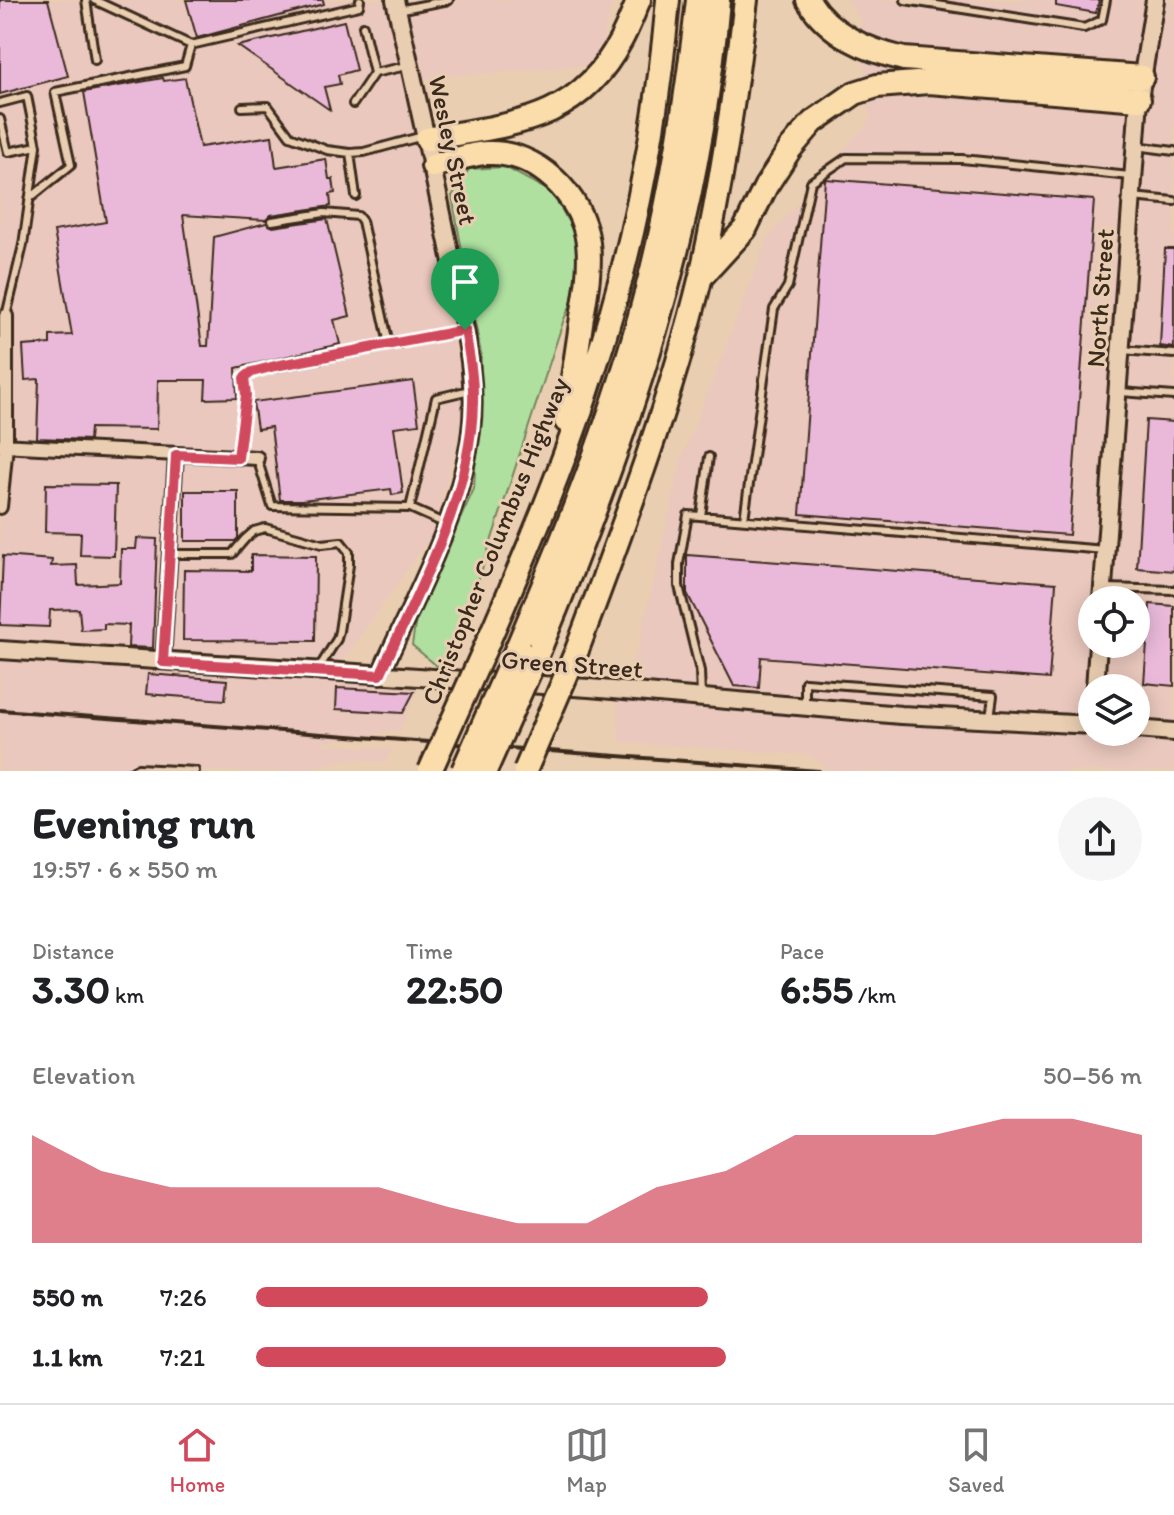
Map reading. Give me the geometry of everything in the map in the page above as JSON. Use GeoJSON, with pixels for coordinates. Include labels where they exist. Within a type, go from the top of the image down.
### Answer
{"type":"FeatureCollection","features":[{"type":"Feature","properties":{"kind":"highway"},"geometry":{"type":"LineString","coordinates":[[427,137],[521,122],[568,103],[605,66],[639,0]]}},
{"type":"Feature","properties":{"kind":"highway","name":"Christopher Columbus Highway"},"geometry":{"type":"LineString","coordinates":[[430,771],[558,473],[604,340],[632,231],[656,106],[668,0]]}},
{"type":"Feature","properties":{"kind":"highway"},"geometry":{"type":"LineString","coordinates":[[485,771],[601,439],[646,295],[679,146],[698,0]]}},
{"type":"Feature","properties":{"kind":"highway"},"geometry":{"type":"LineString","coordinates":[[463,771],[529,647],[614,464],[664,304],[695,166],[718,0]]}},
{"type":"Feature","properties":{"kind":"highway"},"geometry":{"type":"LineString","coordinates":[[525,771],[577,650],[636,493],[665,404],[700,278],[722,176],[746,0]]}},
{"type":"Feature","properties":{"kind":"highway"},"geometry":{"type":"LineString","coordinates":[[808,0],[831,27],[876,53],[1141,88]]}},
{"type":"Feature","properties":{"kind":"highway"},"geometry":{"type":"LineString","coordinates":[[700,278],[745,229],[766,186],[813,122],[855,93],[877,86],[929,82],[1141,88]]}},
{"type":"Feature","properties":{"kind":"highway"},"geometry":{"type":"LineString","coordinates":[[433,166],[488,153],[512,156],[535,164],[556,181],[572,200],[583,221],[589,244],[587,286],[558,473]]}},
{"type":"Feature","properties":{"kind":"street","name":"North Street"},"geometry":{"type":"LineString","coordinates":[[1103,586],[1141,88],[1155,0]]}},
{"type":"Feature","properties":{"kind":"street","name":"Wesley Street"},"geometry":{"type":"LineString","coordinates":[[380,675],[446,524],[471,432],[472,390],[465,330],[427,137],[396,5]]}},
{"type":"Feature","properties":{"kind":"street"},"geometry":{"type":"LineString","coordinates":[[0,507],[6,316]]}},
{"type":"Feature","properties":{"kind":"street"},"geometry":{"type":"LineString","coordinates":[[3,445],[257,458]]}},
{"type":"Feature","properties":{"kind":"street"},"geometry":{"type":"LineString","coordinates":[[163,662],[176,455]]}},
{"type":"Feature","properties":{"kind":"street","name":"Green Street"},"geometry":{"type":"LineString","coordinates":[[0,650],[589,688],[804,707],[1078,724]]}},
{"type":"Feature","properties":{"kind":"street"},"geometry":{"type":"LineString","coordinates":[[1150,730],[1174,732]]}},
{"type":"Feature","properties":{"kind":"lane"},"geometry":{"type":"LineString","coordinates":[[86,0],[95,60]]}},
{"type":"Feature","properties":{"kind":"lane"},"geometry":{"type":"LineString","coordinates":[[94,0],[191,45],[359,6],[360,0]]}},
{"type":"Feature","properties":{"kind":"lane"},"geometry":{"type":"LineString","coordinates":[[396,5],[449,0]]}},
{"type":"Feature","properties":{"kind":"lane"},"geometry":{"type":"LineString","coordinates":[[905,0],[1084,28],[1102,20],[1106,0]]}},
{"type":"Feature","properties":{"kind":"lane"},"geometry":{"type":"LineString","coordinates":[[363,26],[374,73]]}},
{"type":"Feature","properties":{"kind":"lane"},"geometry":{"type":"LineString","coordinates":[[29,199],[71,165],[55,92],[185,66],[191,45]]}},
{"type":"Feature","properties":{"kind":"lane"},"geometry":{"type":"LineString","coordinates":[[353,104],[374,73],[411,65]]}},
{"type":"Feature","properties":{"kind":"lane"},"geometry":{"type":"LineString","coordinates":[[0,103],[27,96],[37,146],[23,245],[6,316]]}},
{"type":"Feature","properties":{"kind":"lane"},"geometry":{"type":"LineString","coordinates":[[242,107],[268,106],[290,136],[327,150],[350,153],[427,137]]}},
{"type":"Feature","properties":{"kind":"lane"},"geometry":{"type":"LineString","coordinates":[[0,119],[8,152],[37,146]]}},
{"type":"Feature","properties":{"kind":"lane"},"geometry":{"type":"LineString","coordinates":[[1136,146],[1174,151]]}},
{"type":"Feature","properties":{"kind":"lane"},"geometry":{"type":"LineString","coordinates":[[350,153],[356,196]]}},
{"type":"Feature","properties":{"kind":"lane"},"geometry":{"type":"LineString","coordinates":[[744,519],[774,309],[788,286],[811,182],[846,158],[962,159],[1134,176]]}},
{"type":"Feature","properties":{"kind":"lane"},"geometry":{"type":"LineString","coordinates":[[1132,197],[1174,201]]}},
{"type":"Feature","properties":{"kind":"lane"},"geometry":{"type":"LineString","coordinates":[[272,221],[324,213],[358,216],[362,221],[389,344]]}},
{"type":"Feature","properties":{"kind":"lane"},"geometry":{"type":"LineString","coordinates":[[238,458],[246,395],[244,378],[252,372],[465,330]]}},
{"type":"Feature","properties":{"kind":"lane"},"geometry":{"type":"LineString","coordinates":[[1120,350],[1174,354]]}},
{"type":"Feature","properties":{"kind":"lane"},"geometry":{"type":"LineString","coordinates":[[410,508],[436,398],[472,390]]}},
{"type":"Feature","properties":{"kind":"lane"},"geometry":{"type":"LineString","coordinates":[[1117,392],[1174,396]]}},
{"type":"Feature","properties":{"kind":"lane"},"geometry":{"type":"LineString","coordinates":[[701,516],[709,457]]}},
{"type":"Feature","properties":{"kind":"lane"},"geometry":{"type":"LineString","coordinates":[[257,458],[272,506],[410,508],[446,524]]}},
{"type":"Feature","properties":{"kind":"lane"},"geometry":{"type":"LineString","coordinates":[[701,699],[700,671],[679,586],[679,564],[688,515],[1105,550]]}},
{"type":"Feature","properties":{"kind":"lane"},"geometry":{"type":"LineString","coordinates":[[170,554],[232,554],[254,531],[265,528],[322,544],[341,542],[349,552],[349,565],[339,631],[317,671]]}},
{"type":"Feature","properties":{"kind":"lane"},"geometry":{"type":"LineString","coordinates":[[1150,591],[1174,590]]}},
{"type":"Feature","properties":{"kind":"lane"},"geometry":{"type":"LineString","coordinates":[[804,707],[805,682],[993,696],[990,720]]}},
{"type":"Feature","properties":{"kind":"lane"},"geometry":{"type":"LineString","coordinates":[[132,771],[138,768],[195,771]]}},
{"type":"Feature","properties":{"kind":"shaded area"},"geometry":{"type":"Polygon","coordinates":[[[0,0],[613,0],[596,65],[417,79],[434,158],[449,313],[467,408],[433,533],[342,663],[419,687],[401,730],[316,744],[392,749],[385,763],[349,759],[298,771],[0,771],[0,0]]]}},
{"type":"Feature","properties":{"kind":"shaded area"},"geometry":{"type":"Polygon","coordinates":[[[847,0],[1174,0],[1174,771],[831,771],[809,755],[620,742],[615,683],[637,653],[681,461],[768,238],[870,120],[860,18],[847,0]]]}},
{"type":"Feature","properties":{"kind":"green space"},"geometry":{"type":"Polygon","coordinates":[[[505,167],[553,193],[576,236],[577,292],[564,319],[465,621],[438,667],[412,645],[417,612],[474,489],[481,354],[452,196],[469,169],[505,167]]]}},
{"type":"Feature","properties":{"kind":"building"},"geometry":{"type":"Polygon","coordinates":[[[0,0],[48,0],[68,76],[0,94],[0,0]]]}},
{"type":"Feature","properties":{"kind":"building"},"geometry":{"type":"Polygon","coordinates":[[[186,0],[323,0],[324,4],[197,38],[186,0]]]}},
{"type":"Feature","properties":{"kind":"building"},"geometry":{"type":"Polygon","coordinates":[[[1056,0],[1099,0],[1096,13],[1056,6],[1056,0]]]}},
{"type":"Feature","properties":{"kind":"building"},"geometry":{"type":"Polygon","coordinates":[[[344,21],[356,70],[338,75],[340,84],[324,87],[330,110],[238,46],[344,21]]]}},
{"type":"Feature","properties":{"kind":"building"},"geometry":{"type":"Polygon","coordinates":[[[163,78],[164,81],[185,78],[200,147],[272,136],[276,167],[326,159],[329,179],[333,179],[335,193],[330,194],[331,206],[271,215],[266,220],[183,215],[202,346],[208,346],[214,237],[266,223],[273,227],[327,219],[350,316],[334,320],[340,344],[236,368],[237,398],[205,399],[206,380],[158,380],[157,429],[90,428],[89,440],[37,438],[39,379],[25,380],[23,346],[50,344],[50,336],[72,335],[54,231],[106,222],[84,92],[163,78]]]}},
{"type":"Feature","properties":{"kind":"building"},"geometry":{"type":"Polygon","coordinates":[[[825,179],[1094,200],[1069,535],[800,514],[825,179]]]}},
{"type":"Feature","properties":{"kind":"building"},"geometry":{"type":"Polygon","coordinates":[[[1165,249],[1174,249],[1174,348],[1160,346],[1165,249]]]}},
{"type":"Feature","properties":{"kind":"building"},"geometry":{"type":"Polygon","coordinates":[[[413,381],[419,424],[394,427],[403,493],[392,495],[391,489],[280,500],[271,427],[257,429],[253,402],[413,381]]]}},
{"type":"Feature","properties":{"kind":"building"},"geometry":{"type":"Polygon","coordinates":[[[1146,420],[1174,422],[1174,571],[1137,568],[1146,420]]]}},
{"type":"Feature","properties":{"kind":"building"},"geometry":{"type":"Polygon","coordinates":[[[46,484],[116,485],[114,556],[80,555],[81,533],[45,532],[46,484]]]}},
{"type":"Feature","properties":{"kind":"building"},"geometry":{"type":"Polygon","coordinates":[[[185,491],[238,491],[238,538],[235,541],[185,541],[185,491]]]}},
{"type":"Feature","properties":{"kind":"building"},"geometry":{"type":"Polygon","coordinates":[[[137,538],[157,539],[153,648],[128,647],[129,625],[104,624],[104,629],[81,630],[79,609],[50,610],[49,627],[0,625],[3,556],[52,560],[51,566],[77,565],[78,585],[120,583],[121,549],[136,549],[137,538]]]}},
{"type":"Feature","properties":{"kind":"building"},"geometry":{"type":"Polygon","coordinates":[[[251,555],[316,556],[315,641],[183,640],[184,570],[251,571],[251,555]]]}},
{"type":"Feature","properties":{"kind":"building"},"geometry":{"type":"Polygon","coordinates":[[[687,555],[1056,583],[1049,679],[761,657],[759,688],[734,686],[687,593],[687,555]]]}},
{"type":"Feature","properties":{"kind":"building"},"geometry":{"type":"Polygon","coordinates":[[[1150,604],[1174,606],[1174,686],[1150,684],[1150,674],[1145,674],[1146,658],[1150,658],[1150,604]]]}},
{"type":"Feature","properties":{"kind":"building"},"geometry":{"type":"Polygon","coordinates":[[[148,674],[227,680],[225,700],[146,694],[148,674]]]}},
{"type":"Feature","properties":{"kind":"building"},"geometry":{"type":"Polygon","coordinates":[[[337,688],[414,692],[403,713],[336,709],[337,688]]]}},
{"type":"Feature","properties":{"kind":"railway"},"geometry":{"type":"LineString","coordinates":[[0,710],[819,771]]}},
{"type":"Feature","properties":{"kind":"route"},"geometry":{"type":"LineString","coordinates":[[465,330],[473,403],[466,459],[449,515],[380,675],[163,662],[176,455],[238,458],[246,395],[244,378],[252,372],[275,366],[465,330]]}}]}
